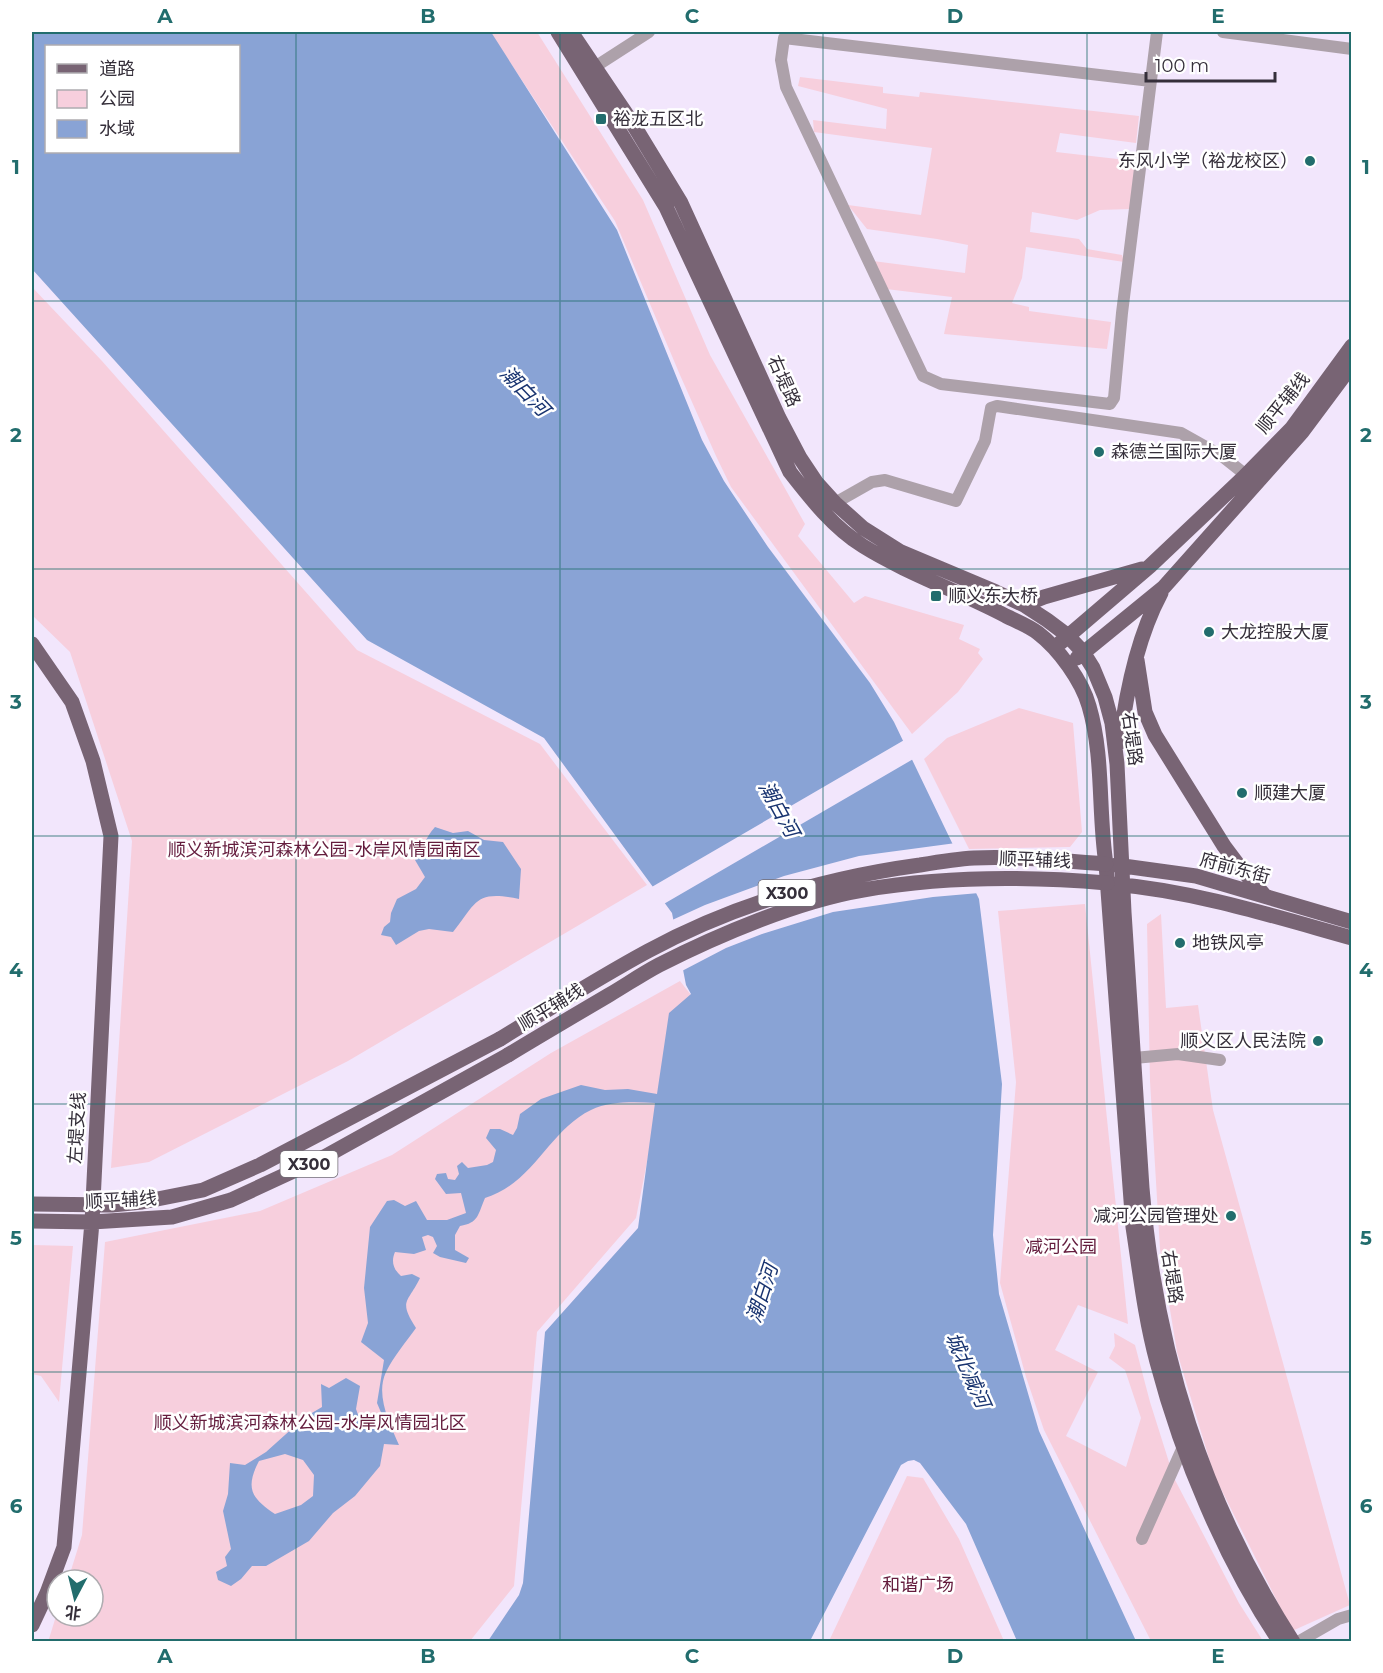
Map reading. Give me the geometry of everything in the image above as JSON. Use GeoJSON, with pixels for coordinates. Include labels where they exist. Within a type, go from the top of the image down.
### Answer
{"type":"FeatureCollection","features":[{"type":"Feature","properties":{"kind":"main road","name":"右堤路"},"geometry":{"type":"LineString","coordinates":[[558,32],[633,124],[681,203],[779,418],[800,458],[816,482],[863,528],[901,552],[1024,606],[1067,635],[1083,652],[1093,668],[1105,697],[1112,723],[1117,764],[1146,1234],[1154,1288],[1170,1363],[1209,1483],[1261,1590],[1293,1641]]}},
{"type":"Feature","properties":{"kind":"main road","name":"右堤路"},"geometry":{"type":"LineString","coordinates":[[571,32],[590,71],[666,207],[790,472],[811,499],[833,522],[862,545],[903,568],[992,608],[1038,633],[1054,649],[1078,680],[1089,706],[1096,739],[1101,834],[1106,864],[1133,1227],[1156,1360],[1183,1448],[1216,1524],[1251,1595],[1280,1641]]}},
{"type":"Feature","properties":{"kind":"main road","name":"顺平辅线"},"geometry":{"type":"LineString","coordinates":[[1068,666],[1164,587],[1292,428],[1352,346]]}},
{"type":"Feature","properties":{"kind":"main road","name":"顺平辅线"},"geometry":{"type":"LineString","coordinates":[[1054,649],[1067,635],[1251,480],[1302,432],[1352,365]]}},
{"type":"Feature","properties":{"kind":"main road"},"geometry":{"type":"LineString","coordinates":[[1024,606],[1044,597],[1150,566]]}},
{"type":"Feature","properties":{"kind":"main road"},"geometry":{"type":"LineString","coordinates":[[1117,764],[1124,715],[1146,626],[1164,587]]}},
{"type":"Feature","properties":{"kind":"main road","name":"左堤支线"},"geometry":{"type":"LineString","coordinates":[[32,644],[72,702],[93,761],[111,836],[92,1222],[64,1547],[47,1593],[32,1624]]}},
{"type":"Feature","properties":{"kind":"main road"},"geometry":{"type":"LineString","coordinates":[[1137,660],[1145,712],[1155,735],[1224,846],[1265,896]]}},
{"type":"Feature","properties":{"kind":"main road","name":"顺平辅线"},"geometry":{"type":"LineString","coordinates":[[32,1204],[93,1205],[142,1202],[204,1190],[270,1160],[500,1039],[649,950],[754,903],[810,886],[871,872],[972,858],[1031,858],[1106,864]]}},
{"type":"Feature","properties":{"kind":"main road","name":"府前东街"},"geometry":{"type":"LineString","coordinates":[[1106,864],[1196,876],[1352,922]]}},
{"type":"Feature","properties":{"kind":"main road","name":"顺平辅线"},"geometry":{"type":"LineString","coordinates":[[32,1221],[92,1222],[172,1217],[231,1200],[326,1156],[508,1055],[657,966],[702,944],[796,908],[861,890],[921,882],[1030,877],[1107,883]]}},
{"type":"Feature","properties":{"kind":"main road","name":"府前东街"},"geometry":{"type":"LineString","coordinates":[[1107,883],[1160,890],[1230,905],[1352,938]]}},
{"type":"Feature","properties":{"kind":"street"},"geometry":{"type":"LineString","coordinates":[[590,71],[649,32]]}},
{"type":"Feature","properties":{"kind":"street"},"geometry":{"type":"LineString","coordinates":[[1151,81],[784,38],[781,60],[786,87],[923,376],[941,384],[1110,404],[1113,398],[1157,32]]}},
{"type":"Feature","properties":{"kind":"street"},"geometry":{"type":"LineString","coordinates":[[1223,32],[1288,36],[1352,49]]}},
{"type":"Feature","properties":{"kind":"street"},"geometry":{"type":"LineString","coordinates":[[835,503],[872,482],[885,480],[956,501],[985,441],[991,408],[997,406],[1181,433],[1222,456],[1251,480]]}},
{"type":"Feature","properties":{"kind":"street"},"geometry":{"type":"LineString","coordinates":[[1134,1058],[1178,1054],[1220,1060]]}},
{"type":"Feature","properties":{"kind":"street"},"geometry":{"type":"LineString","coordinates":[[1142,1539],[1183,1448]]}},
{"type":"Feature","properties":{"kind":"street"},"geometry":{"type":"LineString","coordinates":[[1298,1641],[1338,1618],[1352,1615]]}},
{"type":"Feature","properties":{"kind":"green space"},"geometry":{"type":"Polygon","coordinates":[[[490,32],[537,32],[643,200],[710,355],[805,524],[798,536],[854,603],[865,596],[964,625],[959,639],[980,649],[978,653],[983,659],[958,692],[912,734],[731,487],[680,375],[615,221],[490,32]]]}},
{"type":"Feature","properties":{"kind":"green space"},"geometry":{"type":"Polygon","coordinates":[[[800,77],[883,87],[883,93],[919,97],[920,92],[1139,116],[1136,143],[1060,133],[1056,152],[1135,161],[1130,209],[1100,210],[1077,220],[1032,212],[1030,232],[1079,239],[1087,249],[1122,255],[1124,262],[1026,247],[1022,278],[1012,303],[1029,307],[1029,311],[1111,322],[1107,349],[944,334],[952,297],[886,289],[873,261],[965,273],[968,245],[867,229],[848,205],[921,215],[932,148],[814,132],[813,120],[886,129],[887,109],[798,86],[800,77]]]}},
{"type":"Feature","properties":{"kind":"green space","name":"顺义新城滨河森林公园-水岸风情园南区"},"geometry":{"type":"Polygon","coordinates":[[[32,287],[102,361],[357,650],[540,744],[647,885],[348,1061],[149,1162],[111,1168],[132,841],[70,652],[32,615],[32,287]]]}},
{"type":"Feature","properties":{"kind":"green space"},"geometry":{"type":"Polygon","coordinates":[[[1019,708],[1073,723],[1082,832],[1070,847],[969,849],[924,759],[947,738],[1019,708]]]}},
{"type":"Feature","properties":{"kind":"green space","name":"减河公园"},"geometry":{"type":"Polygon","coordinates":[[[1085,904],[1128,1324],[1078,1305],[1055,1350],[1098,1372],[1066,1436],[1126,1467],[1141,1418],[1125,1370],[1109,1358],[1115,1346],[1114,1333],[1135,1345],[1174,1478],[1239,1603],[1263,1641],[1151,1641],[1044,1430],[1026,1377],[1000,1283],[1016,1082],[998,911],[1085,904]]]}},
{"type":"Feature","properties":{"kind":"green space"},"geometry":{"type":"Polygon","coordinates":[[[1161,914],[1166,1008],[1198,1005],[1213,1110],[1350,1605],[1292,1631],[1214,1475],[1177,1352],[1160,1249],[1150,1081],[1147,924],[1161,914]]]}},
{"type":"Feature","properties":{"kind":"green space","name":"顺义新城滨河森林公园-水岸风情园北区"},"geometry":{"type":"Polygon","coordinates":[[[680,981],[691,995],[655,1121],[636,1218],[537,1332],[514,1586],[470,1641],[48,1642],[52,1628],[105,1628],[105,1568],[72,1568],[82,1535],[105,1242],[260,1211],[392,1155],[551,1053],[680,981]]]}},
{"type":"Feature","properties":{"kind":"green space"},"geometry":{"type":"Polygon","coordinates":[[[32,1245],[73,1246],[59,1402],[41,1376],[32,1374],[32,1245]]]}},
{"type":"Feature","properties":{"kind":"green space","name":"和谐广场"},"geometry":{"type":"Polygon","coordinates":[[[907,1476],[923,1478],[959,1539],[1004,1641],[829,1641],[907,1476]]]}},
{"type":"Feature","properties":{"kind":"water"},"geometry":{"type":"Polygon","coordinates":[[[32,32],[491,32],[617,230],[702,440],[724,481],[768,547],[870,683],[894,722],[979,899],[1002,1084],[993,1235],[999,1294],[1039,1431],[1136,1641],[1017,1641],[966,1524],[920,1463],[914,1460],[901,1465],[810,1641],[488,1641],[519,1595],[523,1583],[545,1332],[638,1228],[655,1103],[631,1102],[606,1105],[591,1110],[576,1119],[516,1181],[502,1191],[485,1198],[479,1213],[471,1223],[460,1226],[455,1235],[455,1250],[469,1258],[466,1263],[433,1253],[437,1246],[433,1237],[428,1235],[422,1237],[426,1250],[414,1254],[395,1252],[393,1259],[396,1271],[401,1276],[412,1274],[420,1278],[406,1306],[416,1328],[393,1360],[383,1381],[385,1409],[399,1445],[384,1444],[380,1466],[355,1496],[333,1513],[309,1541],[266,1566],[252,1566],[241,1579],[231,1586],[218,1580],[216,1572],[227,1566],[225,1557],[231,1549],[223,1511],[228,1494],[230,1463],[245,1465],[266,1452],[305,1417],[322,1407],[321,1384],[329,1388],[346,1378],[360,1386],[356,1409],[361,1423],[375,1429],[388,1429],[377,1403],[384,1360],[361,1342],[368,1323],[364,1288],[370,1227],[387,1201],[394,1200],[405,1206],[416,1201],[427,1220],[447,1220],[466,1213],[461,1193],[446,1194],[435,1179],[437,1174],[446,1173],[448,1179],[455,1180],[459,1174],[457,1166],[462,1162],[468,1168],[493,1162],[496,1150],[486,1138],[490,1129],[500,1129],[513,1135],[520,1114],[541,1099],[581,1085],[605,1090],[628,1089],[657,1094],[669,1013],[691,994],[686,985],[672,913],[544,738],[367,640],[32,269],[32,32]],[[285,1454],[259,1461],[252,1478],[253,1492],[260,1503],[275,1514],[301,1505],[313,1496],[314,1475],[303,1460],[285,1454]]]}},
{"type":"Feature","properties":{"kind":"water"},"geometry":{"type":"Polygon","coordinates":[[[435,827],[453,833],[468,831],[484,840],[503,842],[521,869],[519,899],[494,896],[485,898],[473,906],[453,932],[429,929],[419,931],[396,945],[391,937],[381,935],[384,927],[390,922],[397,899],[416,889],[425,877],[415,860],[435,827]]]}},
{"type":"Feature","properties":{"kind":"pier"},"geometry":{"type":"Polygon","coordinates":[[[906,739],[915,758],[662,905],[650,888],[906,739]]]}},
{"type":"Feature","properties":{"kind":"pier"},"geometry":{"type":"Polygon","coordinates":[[[956,843],[979,893],[933,897],[833,912],[726,948],[680,972],[670,921],[705,905],[784,876],[859,856],[956,843]]]}},
{"type":"Feature","properties":{"kind":"place","name":"裕龙五区北"},"geometry":{"type":"Point","coordinates":[601,119]}},
{"type":"Feature","properties":{"kind":"place","name":"东风小学（裕龙校区）"},"geometry":{"type":"Point","coordinates":[1310,161]}},
{"type":"Feature","properties":{"kind":"place","name":"森德兰国际大厦"},"geometry":{"type":"Point","coordinates":[1099,452]}},
{"type":"Feature","properties":{"kind":"place","name":"顺义东大桥"},"geometry":{"type":"Point","coordinates":[936,596]}},
{"type":"Feature","properties":{"kind":"place","name":"大龙控股大厦"},"geometry":{"type":"Point","coordinates":[1209,632]}},
{"type":"Feature","properties":{"kind":"place","name":"顺建大厦"},"geometry":{"type":"Point","coordinates":[1242,793]}},
{"type":"Feature","properties":{"kind":"place","name":"地铁风亭"},"geometry":{"type":"Point","coordinates":[1180,943]}},
{"type":"Feature","properties":{"kind":"place","name":"顺义区人民法院"},"geometry":{"type":"Point","coordinates":[1318,1041]}},
{"type":"Feature","properties":{"kind":"place","name":"减河公园管理处"},"geometry":{"type":"Point","coordinates":[1231,1216]}},
{"type":"Feature","properties":{"kind":"water label","name":"潮白河"},"geometry":{"type":"Point","coordinates":[525,391]}},
{"type":"Feature","properties":{"kind":"water label","name":"潮白河"},"geometry":{"type":"Point","coordinates":[779,809]}},
{"type":"Feature","properties":{"kind":"water label","name":"潮白河"},"geometry":{"type":"Point","coordinates":[762,1293]}},
{"type":"Feature","properties":{"kind":"water label","name":"城北减河"},"geometry":{"type":"Point","coordinates":[968,1370]}}]}
